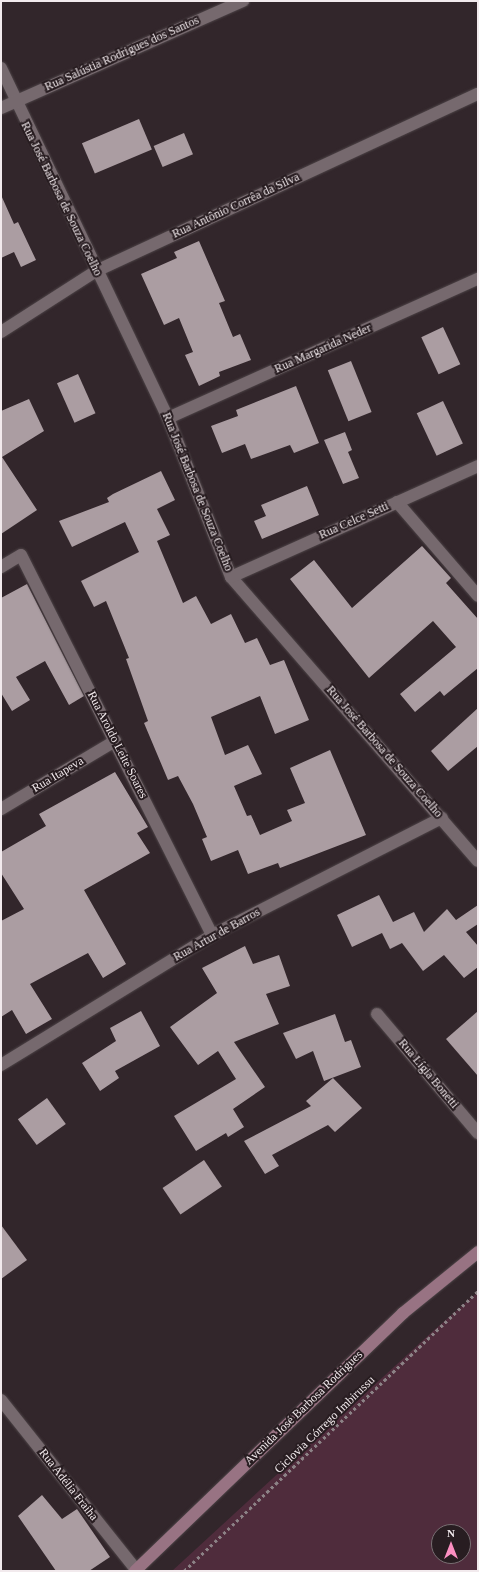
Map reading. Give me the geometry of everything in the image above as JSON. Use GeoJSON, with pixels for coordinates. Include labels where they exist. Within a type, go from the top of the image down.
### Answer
{"type":"FeatureCollection","features":[{"type":"Feature","properties":{"kind":"main road","name":"Avenida José Barbosa Rodrigues"},"geometry":{"type":"LineString","coordinates":[[135,1571],[403,1313],[478,1252]]}},
{"type":"Feature","properties":{"kind":"street","name":"Rua Salústia Rodrigues dos Santos"},"geometry":{"type":"LineString","coordinates":[[1,108],[243,1]]}},
{"type":"Feature","properties":{"kind":"street","name":"Rua José Barbosa de Souza Coelho"},"geometry":{"type":"LineString","coordinates":[[1,68],[14,102],[168,418],[231,577],[478,861]]}},
{"type":"Feature","properties":{"kind":"street","name":"Rua Antônio Corrêa da Silva"},"geometry":{"type":"LineString","coordinates":[[1,332],[96,271],[478,94]]}},
{"type":"Feature","properties":{"kind":"street","name":"Rua Margarida Neder"},"geometry":{"type":"LineString","coordinates":[[168,418],[478,279]]}},
{"type":"Feature","properties":{"kind":"street","name":"Rua Celce Setti"},"geometry":{"type":"LineString","coordinates":[[231,577],[478,466]]}},
{"type":"Feature","properties":{"kind":"street"},"geometry":{"type":"LineString","coordinates":[[397,502],[478,596]]}},
{"type":"Feature","properties":{"kind":"street","name":"Rua Aroldo Leite Soares"},"geometry":{"type":"LineString","coordinates":[[1,567],[21,555],[212,935]]}},
{"type":"Feature","properties":{"kind":"street","name":"Rua Itapeva"},"geometry":{"type":"LineString","coordinates":[[1,810],[115,741]]}},
{"type":"Feature","properties":{"kind":"street","name":"Rua Artur de Barros"},"geometry":{"type":"LineString","coordinates":[[1,1065],[212,935],[442,818]]}},
{"type":"Feature","properties":{"kind":"street","name":"Rua Lígia Bonetti"},"geometry":{"type":"LineString","coordinates":[[377,1014],[478,1133]]}},
{"type":"Feature","properties":{"kind":"street","name":"Rua Adélia Fraiha"},"geometry":{"type":"LineString","coordinates":[[1,1400],[135,1571]]}},
{"type":"Feature","properties":{"kind":"path","name":"Ciclovia Córrego Imbirussu"},"geometry":{"type":"LineString","coordinates":[[184,1571],[478,1291]]}},
{"type":"Feature","properties":{"kind":"shaded area"},"geometry":{"type":"Polygon","coordinates":[[[478,1292],[478,1571],[172,1571],[432,1332],[478,1292]]]}},
{"type":"Feature","properties":{"kind":"building"},"geometry":{"type":"Polygon","coordinates":[[[139,119],[152,149],[95,174],[82,143],[139,119]]]}},
{"type":"Feature","properties":{"kind":"building"},"geometry":{"type":"Polygon","coordinates":[[[184,133],[193,154],[163,167],[154,146],[184,133]]]}},
{"type":"Feature","properties":{"kind":"building"},"geometry":{"type":"Polygon","coordinates":[[[1,195],[14,224],[18,222],[36,260],[21,267],[14,252],[1,258],[1,195]]]}},
{"type":"Feature","properties":{"kind":"building"},"geometry":{"type":"Polygon","coordinates":[[[199,241],[225,301],[219,303],[233,337],[240,334],[251,360],[219,372],[220,376],[199,386],[185,355],[193,352],[179,318],[164,325],[141,274],[177,258],[174,252],[199,241]]]}},
{"type":"Feature","properties":{"kind":"building"},"geometry":{"type":"Polygon","coordinates":[[[443,327],[460,364],[439,374],[421,337],[443,327]]]}},
{"type":"Feature","properties":{"kind":"building"},"geometry":{"type":"Polygon","coordinates":[[[351,361],[372,412],[348,421],[328,370],[351,361]]]}},
{"type":"Feature","properties":{"kind":"building"},"geometry":{"type":"Polygon","coordinates":[[[78,374],[95,413],[74,423],[57,383],[78,374]]]}},
{"type":"Feature","properties":{"kind":"building"},"geometry":{"type":"Polygon","coordinates":[[[296,386],[319,443],[294,453],[290,445],[251,459],[245,444],[222,453],[211,426],[238,416],[236,410],[296,386]]]}},
{"type":"Feature","properties":{"kind":"building"},"geometry":{"type":"Polygon","coordinates":[[[29,399],[44,431],[2,457],[37,510],[1,534],[1,411],[29,399]]]}},
{"type":"Feature","properties":{"kind":"building"},"geometry":{"type":"Polygon","coordinates":[[[443,401],[463,444],[437,456],[417,413],[443,401]]]}},
{"type":"Feature","properties":{"kind":"building"},"geometry":{"type":"Polygon","coordinates":[[[345,432],[352,450],[348,452],[359,478],[343,484],[324,440],[345,432]]]}},
{"type":"Feature","properties":{"kind":"building"},"geometry":{"type":"Polygon","coordinates":[[[161,471],[175,500],[157,509],[170,535],[157,541],[183,603],[196,596],[211,624],[231,614],[245,643],[257,638],[270,665],[284,660],[309,720],[275,734],[260,696],[211,717],[225,755],[248,745],[262,774],[234,786],[247,816],[251,815],[260,835],[292,821],[287,810],[305,803],[290,768],[330,750],[366,835],[280,868],[278,863],[248,874],[238,850],[211,861],[202,839],[207,837],[193,804],[178,776],[168,780],[144,723],[148,721],[126,659],[129,658],[106,601],[94,607],[81,581],[139,552],[125,522],[72,547],[59,521],[109,502],[107,498],[113,494],[161,471]]]}},
{"type":"Feature","properties":{"kind":"building"},"geometry":{"type":"Polygon","coordinates":[[[307,486],[319,515],[262,539],[254,521],[266,516],[261,505],[307,486]]]}},
{"type":"Feature","properties":{"kind":"building"},"geometry":{"type":"Polygon","coordinates":[[[422,546],[451,578],[446,583],[478,619],[478,668],[444,696],[440,691],[415,712],[400,694],[456,647],[433,621],[369,678],[290,579],[314,560],[352,608],[422,546]]]}},
{"type":"Feature","properties":{"kind":"building"},"geometry":{"type":"Polygon","coordinates":[[[27,584],[84,696],[69,705],[45,661],[16,677],[30,700],[12,711],[1,693],[1,598],[27,584]]]}},
{"type":"Feature","properties":{"kind":"building"},"geometry":{"type":"Polygon","coordinates":[[[478,708],[478,746],[448,771],[431,751],[478,708]]]}},
{"type":"Feature","properties":{"kind":"building"},"geometry":{"type":"Polygon","coordinates":[[[115,772],[148,827],[137,833],[150,853],[84,890],[126,964],[103,978],[88,953],[30,984],[52,1019],[26,1034],[12,1010],[1,1017],[1,921],[24,909],[1,873],[1,852],[46,826],[39,814],[115,772]]]}},
{"type":"Feature","properties":{"kind":"building"},"geometry":{"type":"Polygon","coordinates":[[[379,895],[393,922],[414,912],[424,932],[447,909],[456,920],[478,905],[478,924],[466,932],[478,946],[478,967],[464,978],[444,955],[423,971],[402,943],[390,949],[382,933],[352,947],[337,915],[379,895]]]}},
{"type":"Feature","properties":{"kind":"building"},"geometry":{"type":"Polygon","coordinates":[[[245,946],[253,964],[279,955],[290,986],[266,994],[279,1024],[234,1042],[265,1087],[233,1109],[244,1127],[228,1137],[226,1133],[196,1151],[174,1116],[236,1079],[218,1051],[198,1065],[170,1027],[217,993],[202,968],[245,946]]]}},
{"type":"Feature","properties":{"kind":"building"},"geometry":{"type":"Polygon","coordinates":[[[141,1011],[160,1046],[115,1071],[119,1078],[100,1091],[82,1063],[116,1041],[110,1028],[141,1011]]]}},
{"type":"Feature","properties":{"kind":"building"},"geometry":{"type":"Polygon","coordinates":[[[478,1011],[478,1076],[446,1039],[478,1011]]]}},
{"type":"Feature","properties":{"kind":"building"},"geometry":{"type":"Polygon","coordinates":[[[335,1014],[345,1042],[351,1040],[361,1067],[324,1081],[313,1051],[296,1059],[283,1033],[335,1014]]]}},
{"type":"Feature","properties":{"kind":"building"},"geometry":{"type":"Polygon","coordinates":[[[333,1078],[362,1108],[335,1132],[328,1125],[272,1155],[279,1166],[265,1174],[244,1141],[311,1106],[306,1101],[333,1078]]]}},
{"type":"Feature","properties":{"kind":"building"},"geometry":{"type":"Polygon","coordinates":[[[47,1098],[66,1124],[37,1145],[18,1119],[47,1098]]]}},
{"type":"Feature","properties":{"kind":"building"},"geometry":{"type":"Polygon","coordinates":[[[204,1160],[222,1187],[180,1214],[163,1188],[204,1160]]]}},
{"type":"Feature","properties":{"kind":"building"},"geometry":{"type":"Polygon","coordinates":[[[1,1225],[27,1260],[1,1279],[1,1225]]]}},
{"type":"Feature","properties":{"kind":"building"},"geometry":{"type":"Polygon","coordinates":[[[42,1495],[62,1519],[77,1509],[110,1557],[89,1571],[56,1571],[18,1516],[42,1495]]]}}]}
